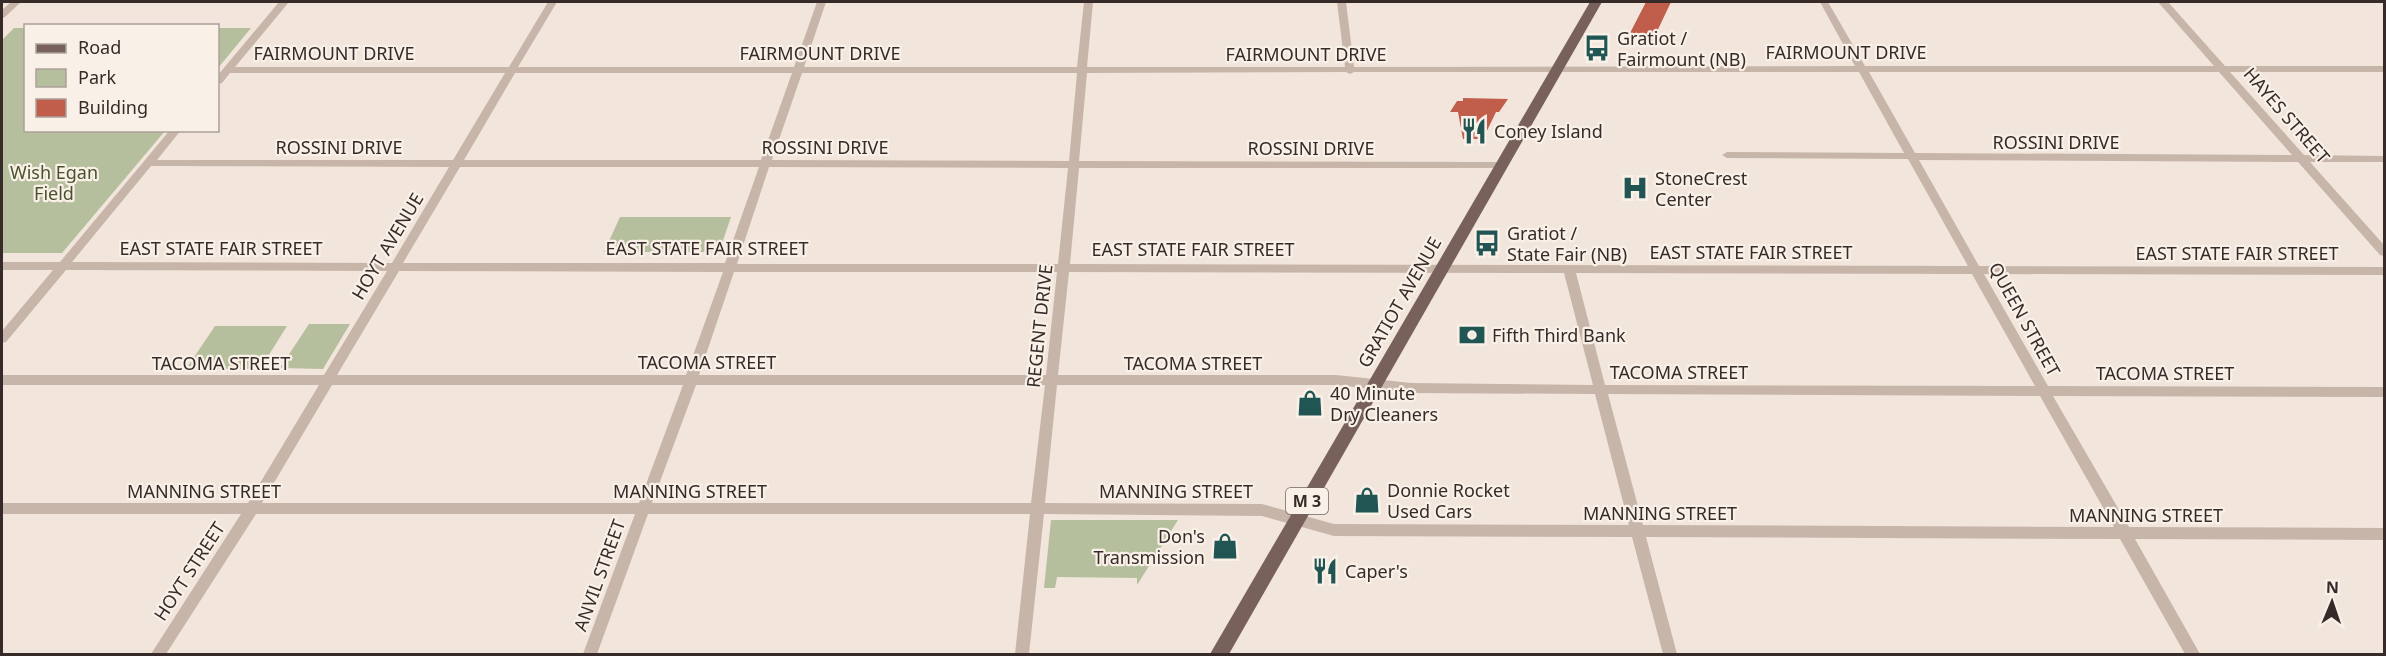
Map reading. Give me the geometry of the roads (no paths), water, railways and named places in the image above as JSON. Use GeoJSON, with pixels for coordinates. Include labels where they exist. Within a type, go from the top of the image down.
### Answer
{"type":"FeatureCollection","features":[{"type":"Feature","properties":{"kind":"main road","name":"GRATIOT AVENUE"},"geometry":{"type":"LineString","coordinates":[[1219,654],[1596,2]]}},
{"type":"Feature","properties":{"kind":"street"},"geometry":{"type":"LineString","coordinates":[[2,15],[16,2]]}},
{"type":"Feature","properties":{"kind":"street"},"geometry":{"type":"LineString","coordinates":[[219,80],[284,2]]}},
{"type":"Feature","properties":{"kind":"street","name":"HOYT AVENUE"},"geometry":{"type":"LineString","coordinates":[[252,508],[552,2]]}},
{"type":"Feature","properties":{"kind":"street","name":"ANVIL STREET"},"geometry":{"type":"LineString","coordinates":[[590,654],[691,380],[821,2]]}},
{"type":"Feature","properties":{"kind":"street","name":"REGENT DRIVE"},"geometry":{"type":"LineString","coordinates":[[1022,654],[1064,266],[1088,2]]}},
{"type":"Feature","properties":{"kind":"street"},"geometry":{"type":"LineString","coordinates":[[1341,2],[1350,71]]}},
{"type":"Feature","properties":{"kind":"street","name":"QUEEN STREET"},"geometry":{"type":"LineString","coordinates":[[1824,2],[2193,654]]}},
{"type":"Feature","properties":{"kind":"street","name":"HAYES STREET"},"geometry":{"type":"LineString","coordinates":[[2163,2],[2385,252]]}},
{"type":"Feature","properties":{"kind":"street","name":"FAIRMOUNT DRIVE"},"geometry":{"type":"LineString","coordinates":[[227,70],[1350,71],[1557,70],[1588,67],[2385,69]]}},
{"type":"Feature","properties":{"kind":"street"},"geometry":{"type":"LineString","coordinates":[[2,339],[174,132]]}},
{"type":"Feature","properties":{"kind":"street","name":"ROSSINI DRIVE"},"geometry":{"type":"LineString","coordinates":[[1727,155],[1914,158],[2385,159]]}},
{"type":"Feature","properties":{"kind":"street","name":"ROSSINI DRIVE"},"geometry":{"type":"LineString","coordinates":[[149,163],[1502,165]]}},
{"type":"Feature","properties":{"kind":"street","name":"EAST STATE FAIR STREET"},"geometry":{"type":"LineString","coordinates":[[2,266],[1064,266],[1569,270],[2385,271]]}},
{"type":"Feature","properties":{"kind":"street"},"geometry":{"type":"LineString","coordinates":[[1569,270],[1670,654]]}},
{"type":"Feature","properties":{"kind":"street","name":"TACOMA STREET"},"geometry":{"type":"LineString","coordinates":[[2,381],[1336,380],[1374,385],[1455,389],[2385,392]]}},
{"type":"Feature","properties":{"kind":"street","name":"MANNING STREET"},"geometry":{"type":"LineString","coordinates":[[2,508],[1262,510],[1334,530],[2385,534]]}},
{"type":"Feature","properties":{"kind":"street","name":"HOYT STREET"},"geometry":{"type":"LineString","coordinates":[[158,654],[252,508]]}},
{"type":"Feature","properties":{"kind":"place","name":"Gratiot / Fairmount (NB)"},"geometry":{"type":"Point","coordinates":[1597,48]}},
{"type":"Feature","properties":{"kind":"place","name":"Coney Island"},"geometry":{"type":"Point","coordinates":[1474,131]}},
{"type":"Feature","properties":{"kind":"place","name":"StoneCrest Center"},"geometry":{"type":"Point","coordinates":[1635,188]}},
{"type":"Feature","properties":{"kind":"place","name":"Gratiot / State Fair (NB)"},"geometry":{"type":"Point","coordinates":[1487,243]}},
{"type":"Feature","properties":{"kind":"place","name":"Fifth Third Bank"},"geometry":{"type":"Point","coordinates":[1472,335]}},
{"type":"Feature","properties":{"kind":"place","name":"40 Minute Dry Cleaners"},"geometry":{"type":"Point","coordinates":[1310,403]}},
{"type":"Feature","properties":{"kind":"place","name":"Donnie Rocket Used Cars"},"geometry":{"type":"Point","coordinates":[1367,500]}},
{"type":"Feature","properties":{"kind":"place","name":"Don's Transmission"},"geometry":{"type":"Point","coordinates":[1225,546]}},
{"type":"Feature","properties":{"kind":"place","name":"Caper's"},"geometry":{"type":"Point","coordinates":[1325,571]}},
{"type":"Feature","properties":{"kind":"park label","name":"Wish Egan Field"},"geometry":{"type":"Point","coordinates":[54,182]}}]}
